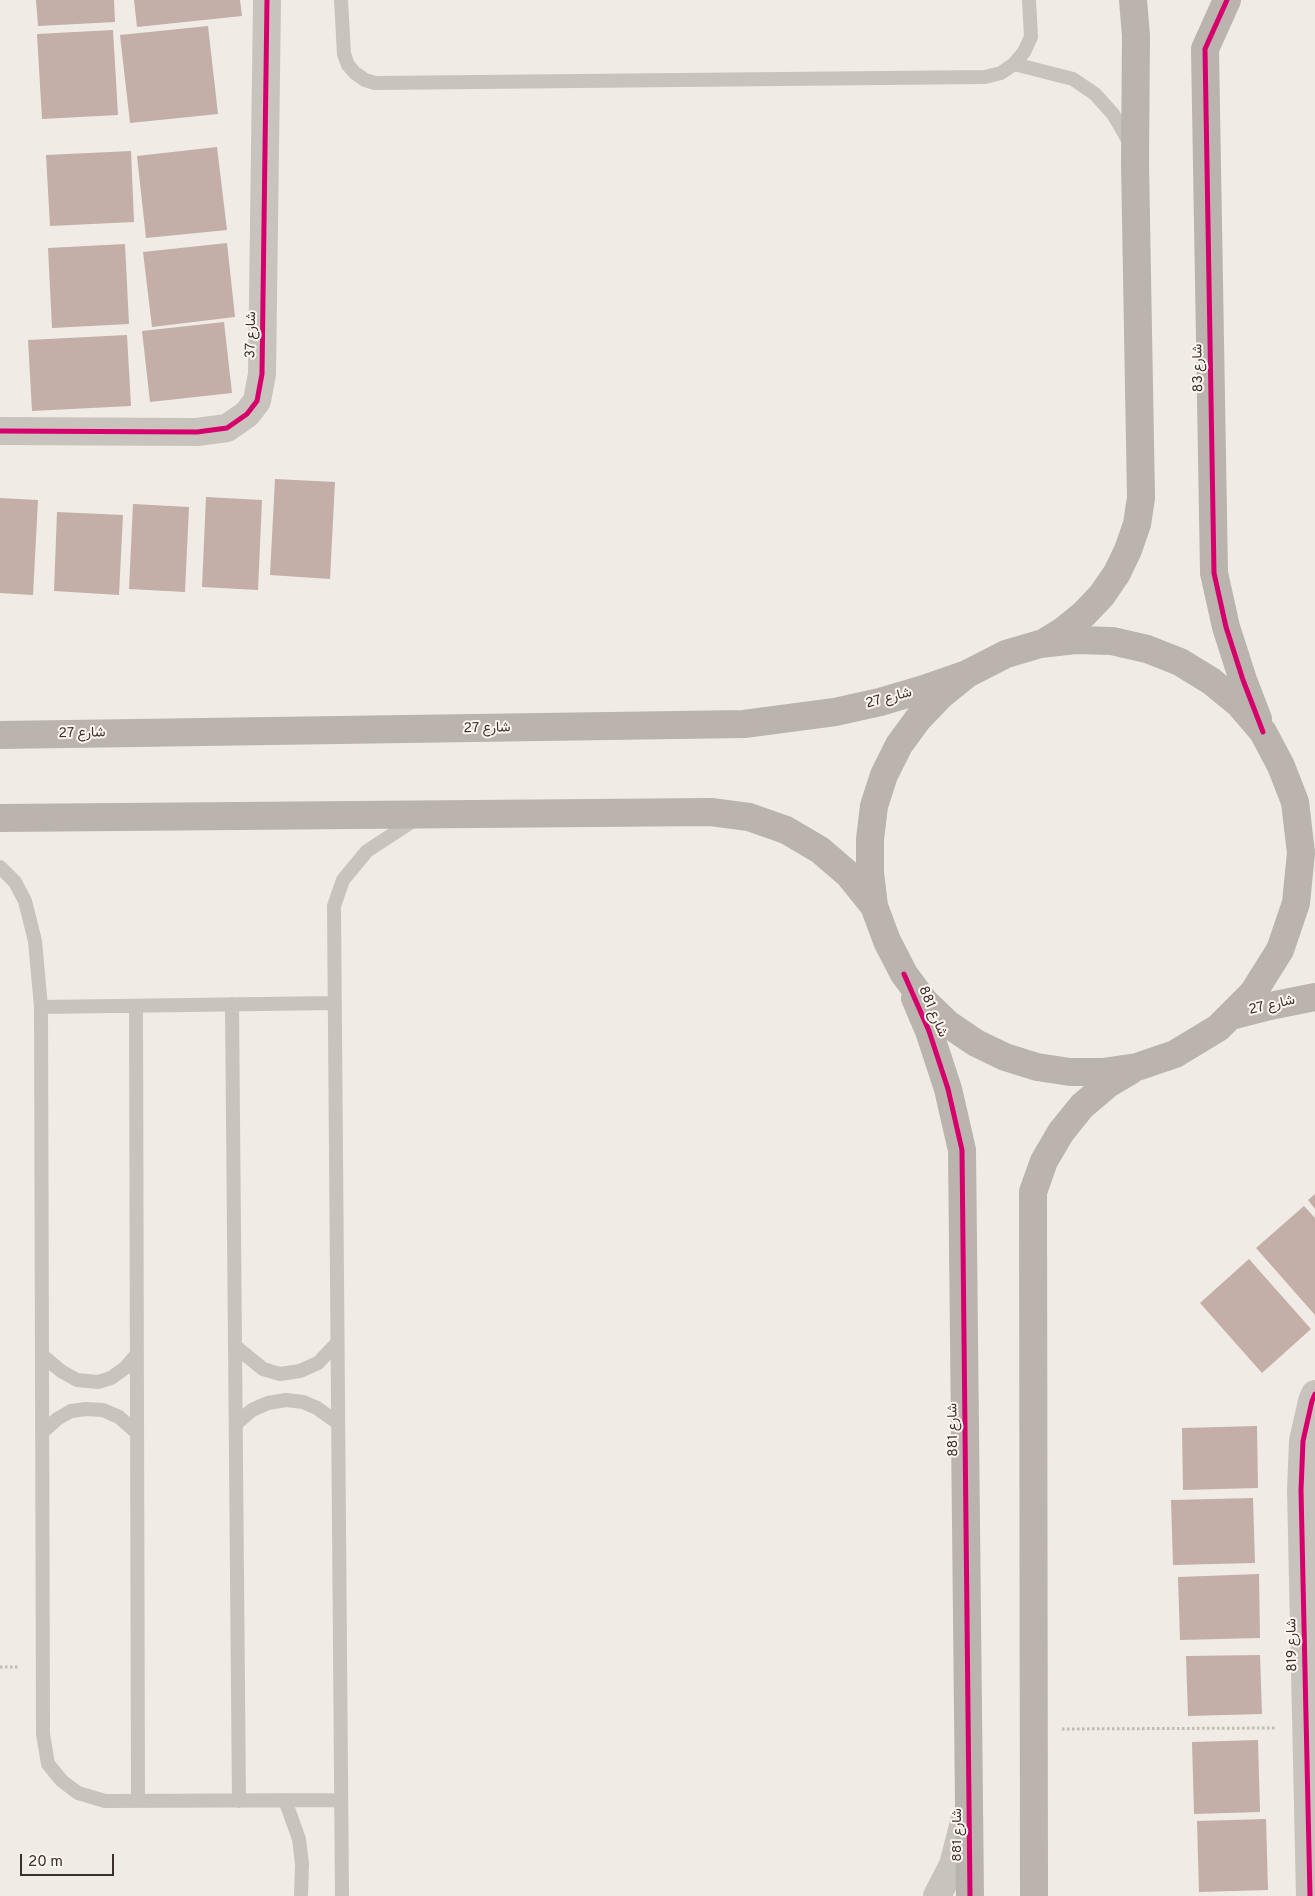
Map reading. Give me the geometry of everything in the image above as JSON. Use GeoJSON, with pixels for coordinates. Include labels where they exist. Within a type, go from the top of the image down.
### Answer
{"type":"FeatureCollection","features":[{"type":"Feature","properties":{"kind":"main road"},"geometry":{"type":"LineString","coordinates":[[1040,644],[1070,626],[1102,595],[1117,573],[1128,550],[1137,524],[1141,498],[1135,163],[1136,36],[1133,0]]}},
{"type":"Feature","properties":{"kind":"main road","name":"شارع 83"},"geometry":{"type":"LineString","coordinates":[[1227,0],[1205,49],[1214,573],[1226,627],[1243,680],[1263,732]]}},
{"type":"Feature","properties":{"kind":"main road"},"geometry":{"type":"LineString","coordinates":[[1034,1896],[1033,1192],[1044,1161],[1061,1132],[1082,1106],[1108,1084],[1137,1068],[1175,1054],[1218,1028],[1253,993],[1280,950],[1296,903],[1301,853],[1295,802],[1281,766],[1263,732],[1238,704],[1211,681],[1180,662],[1147,649],[1112,641],[1085,640],[1040,644],[1006,654],[967,674],[941,694],[918,718],[899,745],[884,775],[874,806],[870,839],[870,873],[874,906],[887,941],[904,974],[924,1001],[948,1024],[976,1043],[1005,1058],[1037,1067],[1070,1072],[1103,1072],[1137,1068]]}},
{"type":"Feature","properties":{"kind":"main road","name":"شارع 27"},"geometry":{"type":"LineString","coordinates":[[0,735],[744,724],[844,710],[924,690],[967,674]]}},
{"type":"Feature","properties":{"kind":"main road"},"geometry":{"type":"LineString","coordinates":[[1295,802],[1315,823]]}},
{"type":"Feature","properties":{"kind":"main road"},"geometry":{"type":"LineString","coordinates":[[0,818],[711,812],[749,817],[786,830],[820,850],[849,875],[874,906]]}},
{"type":"Feature","properties":{"kind":"main road","name":"شارع 881"},"geometry":{"type":"LineString","coordinates":[[904,974],[935,1047],[948,1089],[962,1150],[970,1896]]}},
{"type":"Feature","properties":{"kind":"main road","name":"شارع 27"},"geometry":{"type":"LineString","coordinates":[[1230,1016],[1315,998]]}},
{"type":"Feature","properties":{"kind":"street","name":"شارع 37"},"geometry":{"type":"LineString","coordinates":[[0,431],[197,432],[226,428],[247,414],[257,401],[262,374],[267,0]]}},
{"type":"Feature","properties":{"kind":"street","name":"شارع 819"},"geometry":{"type":"LineString","coordinates":[[1310,1896],[1306,1728],[1308,1496],[1303,1441],[1315,1394]]}},
{"type":"Feature","properties":{"kind":"street"},"geometry":{"type":"LineString","coordinates":[[937,1896],[953,1865],[969,1802]]}},
{"type":"Feature","properties":{"kind":"lane"},"geometry":{"type":"LineString","coordinates":[[341,0],[343,44],[346,60],[356,73],[365,80],[375,83],[985,77],[1001,72],[1014,64],[1024,52],[1031,37],[1029,0]]}},
{"type":"Feature","properties":{"kind":"lane"},"geometry":{"type":"LineString","coordinates":[[1014,64],[1073,79],[1095,94],[1113,114],[1127,138],[1135,163]]}},
{"type":"Feature","properties":{"kind":"lane"},"geometry":{"type":"LineString","coordinates":[[342,1896],[334,906],[342,880],[367,852],[424,814]]}},
{"type":"Feature","properties":{"kind":"lane"},"geometry":{"type":"LineString","coordinates":[[0,867],[15,882],[25,901],[35,941],[41,1008],[43,1734],[48,1764],[62,1781],[78,1793],[105,1801],[341,1800]]}},
{"type":"Feature","properties":{"kind":"lane"},"geometry":{"type":"LineString","coordinates":[[41,1008],[335,1003]]}},
{"type":"Feature","properties":{"kind":"lane"},"geometry":{"type":"LineString","coordinates":[[232,1004],[239,1801]]}},
{"type":"Feature","properties":{"kind":"lane"},"geometry":{"type":"LineString","coordinates":[[136,1006],[138,1801]]}},
{"type":"Feature","properties":{"kind":"lane"},"geometry":{"type":"LineString","coordinates":[[235,1346],[263,1369],[280,1374],[300,1371],[318,1363],[337,1343]]}},
{"type":"Feature","properties":{"kind":"lane"},"geometry":{"type":"LineString","coordinates":[[42,1355],[61,1371],[77,1380],[98,1382],[111,1378],[125,1368],[137,1354]]}},
{"type":"Feature","properties":{"kind":"lane"},"geometry":{"type":"LineString","coordinates":[[236,1424],[252,1410],[268,1403],[286,1400],[310,1404],[338,1423]]}},
{"type":"Feature","properties":{"kind":"lane"},"geometry":{"type":"LineString","coordinates":[[42,1433],[57,1419],[71,1411],[86,1409],[103,1410],[119,1416],[137,1433]]}},
{"type":"Feature","properties":{"kind":"lane"},"geometry":{"type":"LineString","coordinates":[[285,1800],[299,1839],[302,1864],[301,1896]]}},
{"type":"Feature","properties":{"kind":"path"},"geometry":{"type":"LineString","coordinates":[[1034,1729],[1306,1728]]}},
{"type":"Feature","properties":{"kind":"building"},"geometry":{"type":"Polygon","coordinates":[[[36,0],[114,0],[115,22],[38,26],[36,0]]]}},
{"type":"Feature","properties":{"kind":"building"},"geometry":{"type":"Polygon","coordinates":[[[134,0],[240,0],[242,16],[137,27],[134,0]]]}},
{"type":"Feature","properties":{"kind":"building"},"geometry":{"type":"Polygon","coordinates":[[[208,26],[218,114],[130,123],[120,35],[208,26]]]}},
{"type":"Feature","properties":{"kind":"building"},"geometry":{"type":"Polygon","coordinates":[[[113,30],[118,115],[42,119],[37,34],[113,30]]]}},
{"type":"Feature","properties":{"kind":"building"},"geometry":{"type":"Polygon","coordinates":[[[217,147],[227,230],[146,238],[137,156],[217,147]]]}},
{"type":"Feature","properties":{"kind":"building"},"geometry":{"type":"Polygon","coordinates":[[[131,151],[134,222],[50,226],[46,155],[131,151]]]}},
{"type":"Feature","properties":{"kind":"building"},"geometry":{"type":"Polygon","coordinates":[[[227,243],[235,317],[152,327],[143,252],[227,243]]]}},
{"type":"Feature","properties":{"kind":"building"},"geometry":{"type":"Polygon","coordinates":[[[125,244],[129,324],[52,328],[48,248],[125,244]]]}},
{"type":"Feature","properties":{"kind":"building"},"geometry":{"type":"Polygon","coordinates":[[[224,322],[232,393],[150,402],[142,331],[224,322]]]}},
{"type":"Feature","properties":{"kind":"building"},"geometry":{"type":"Polygon","coordinates":[[[127,335],[131,406],[32,411],[28,340],[127,335]]]}},
{"type":"Feature","properties":{"kind":"building"},"geometry":{"type":"Polygon","coordinates":[[[275,479],[335,482],[330,579],[270,575],[275,479]]]}},
{"type":"Feature","properties":{"kind":"building"},"geometry":{"type":"Polygon","coordinates":[[[206,497],[262,500],[258,590],[202,587],[206,497]]]}},
{"type":"Feature","properties":{"kind":"building"},"geometry":{"type":"Polygon","coordinates":[[[0,498],[38,500],[33,595],[0,593],[0,498]]]}},
{"type":"Feature","properties":{"kind":"building"},"geometry":{"type":"Polygon","coordinates":[[[133,504],[189,507],[185,592],[129,589],[133,504]]]}},
{"type":"Feature","properties":{"kind":"building"},"geometry":{"type":"Polygon","coordinates":[[[57,512],[123,515],[119,595],[54,591],[57,512]]]}},
{"type":"Feature","properties":{"kind":"building"},"geometry":{"type":"Polygon","coordinates":[[[1315,1194],[1315,1209],[1308,1200],[1315,1194]]]}},
{"type":"Feature","properties":{"kind":"building"},"geometry":{"type":"Polygon","coordinates":[[[1304,1206],[1315,1218],[1315,1315],[1256,1248],[1304,1206]]]}},
{"type":"Feature","properties":{"kind":"building"},"geometry":{"type":"Polygon","coordinates":[[[1249,1259],[1311,1329],[1262,1373],[1200,1303],[1249,1259]]]}},
{"type":"Feature","properties":{"kind":"building"},"geometry":{"type":"Polygon","coordinates":[[[1257,1426],[1258,1488],[1183,1490],[1182,1428],[1257,1426]]]}},
{"type":"Feature","properties":{"kind":"building"},"geometry":{"type":"Polygon","coordinates":[[[1253,1498],[1255,1563],[1173,1565],[1171,1500],[1253,1498]]]}},
{"type":"Feature","properties":{"kind":"building"},"geometry":{"type":"Polygon","coordinates":[[[1259,1574],[1260,1638],[1180,1640],[1178,1577],[1259,1574]]]}},
{"type":"Feature","properties":{"kind":"building"},"geometry":{"type":"Polygon","coordinates":[[[1260,1655],[1262,1714],[1188,1716],[1186,1656],[1260,1655]]]}},
{"type":"Feature","properties":{"kind":"building"},"geometry":{"type":"Polygon","coordinates":[[[1258,1740],[1260,1812],[1194,1814],[1192,1742],[1258,1740]]]}},
{"type":"Feature","properties":{"kind":"building"},"geometry":{"type":"Polygon","coordinates":[[[1266,1819],[1268,1890],[1199,1892],[1197,1821],[1266,1819]]]}},
{"type":"Feature","properties":{"kind":"cycle path"},"geometry":{"type":"LineString","coordinates":[[0,431],[197,432],[227,428],[247,414],[257,401],[262,374],[267,0]]}},
{"type":"Feature","properties":{"kind":"cycle path"},"geometry":{"type":"LineString","coordinates":[[1227,0],[1205,49],[1214,573],[1226,627],[1243,680],[1263,732]]}},
{"type":"Feature","properties":{"kind":"cycle path"},"geometry":{"type":"LineString","coordinates":[[904,974],[929,1031],[948,1089],[962,1150],[970,1896]]}},
{"type":"Feature","properties":{"kind":"cycle path"},"geometry":{"type":"LineString","coordinates":[[1310,1896],[1301,1490],[1303,1441],[1315,1394]]}}]}
